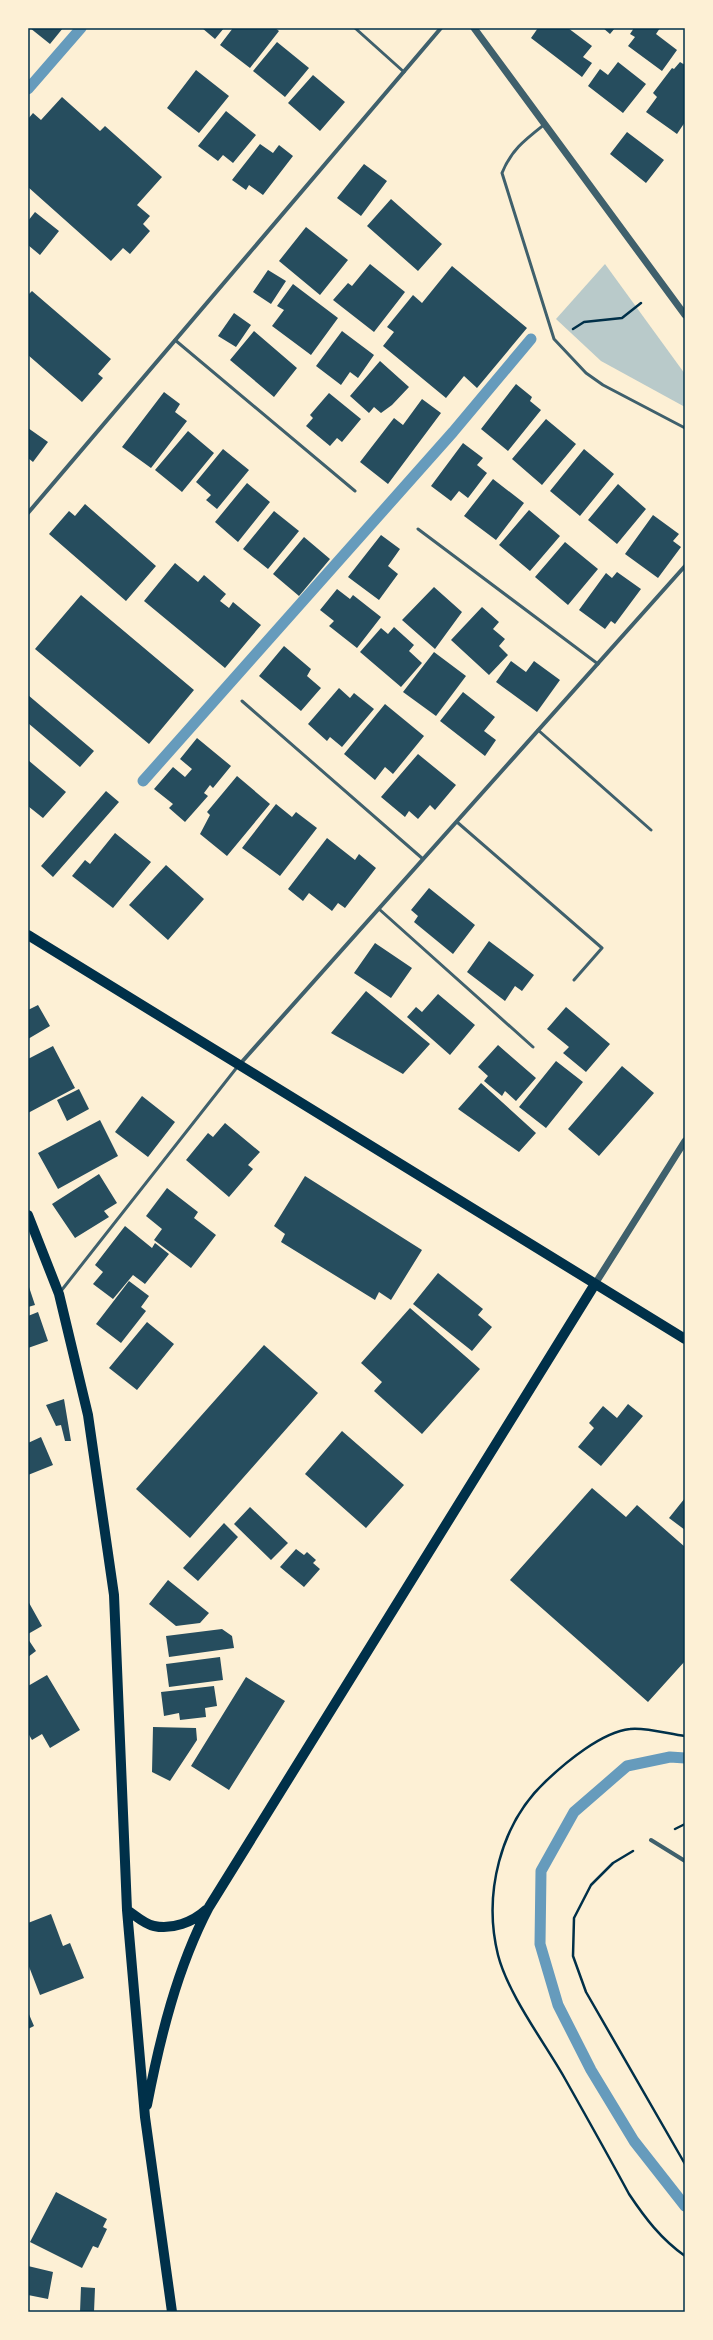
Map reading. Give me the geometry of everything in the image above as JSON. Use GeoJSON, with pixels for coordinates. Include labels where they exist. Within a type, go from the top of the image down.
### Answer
{"type":"FeatureCollection","features":[{"type":"Feature","properties":{"kind":"main road"},"geometry":{"type":"LineString","coordinates":[[28,935],[238,1066],[685,1339]]}},
{"type":"Feature","properties":{"kind":"main road"},"geometry":{"type":"LineString","coordinates":[[28,1214],[59,1294],[88,1416],[114,1596],[127,1910],[145,2117],[172,2312]]}},
{"type":"Feature","properties":{"kind":"main road"},"geometry":{"type":"LineString","coordinates":[[145,2117],[154,2066],[168,2017],[188,1954],[209,1907],[596,1284]]}},
{"type":"Feature","properties":{"kind":"main road"},"geometry":{"type":"LineString","coordinates":[[127,1910],[153,1926],[168,1927],[187,1922],[198,1917],[209,1907]]}},
{"type":"Feature","properties":{"kind":"street"},"geometry":{"type":"LineString","coordinates":[[28,513],[441,28]]}},
{"type":"Feature","properties":{"kind":"street"},"geometry":{"type":"LineString","coordinates":[[474,28],[685,316]]}},
{"type":"Feature","properties":{"kind":"street"},"geometry":{"type":"LineString","coordinates":[[238,1066],[685,566]]}},
{"type":"Feature","properties":{"kind":"street"},"geometry":{"type":"LineString","coordinates":[[596,1284],[685,1141]]}},
{"type":"Feature","properties":{"kind":"street"},"geometry":{"type":"LineString","coordinates":[[651,1840],[685,1862]]}},
{"type":"Feature","properties":{"kind":"lane"},"geometry":{"type":"LineString","coordinates":[[355,28],[404,72]]}},
{"type":"Feature","properties":{"kind":"lane"},"geometry":{"type":"LineString","coordinates":[[545,123],[524,141],[508,158],[502,173],[554,339],[586,373],[603,385],[685,428]]}},
{"type":"Feature","properties":{"kind":"lane"},"geometry":{"type":"LineString","coordinates":[[175,340],[355,490]]}},
{"type":"Feature","properties":{"kind":"lane"},"geometry":{"type":"LineString","coordinates":[[418,529],[598,664]]}},
{"type":"Feature","properties":{"kind":"lane"},"geometry":{"type":"LineString","coordinates":[[242,701],[423,859]]}},
{"type":"Feature","properties":{"kind":"lane"},"geometry":{"type":"LineString","coordinates":[[538,730],[651,830]]}},
{"type":"Feature","properties":{"kind":"lane"},"geometry":{"type":"LineString","coordinates":[[457,822],[602,948],[574,980]]}},
{"type":"Feature","properties":{"kind":"lane"},"geometry":{"type":"LineString","coordinates":[[379,909],[534,1046]]}},
{"type":"Feature","properties":{"kind":"lane"},"geometry":{"type":"LineString","coordinates":[[59,1294],[238,1066]]}},
{"type":"Feature","properties":{"kind":"path"},"geometry":{"type":"LineString","coordinates":[[554,339],[584,322],[622,318],[641,303]]}},
{"type":"Feature","properties":{"kind":"path"},"geometry":{"type":"LineString","coordinates":[[685,1736],[630,1729],[608,1736],[567,1761],[535,1792],[513,1823],[501,1853],[493,1887],[493,1922],[498,1956],[514,1992],[629,2194],[648,2222],[672,2247],[685,2256]]}},
{"type":"Feature","properties":{"kind":"path"},"geometry":{"type":"LineString","coordinates":[[685,1824],[651,1840],[613,1863],[591,1885],[574,1918],[573,1956],[586,1992],[685,2164]]}},
{"type":"Feature","properties":{"kind":"shaded area"},"geometry":{"type":"Polygon","coordinates":[[[605,264],[685,374],[685,407],[601,361],[556,319],[605,264]]]}},
{"type":"Feature","properties":{"kind":"building"},"geometry":{"type":"Polygon","coordinates":[[[30,28],[63,28],[50,44],[30,28]]]}},
{"type":"Feature","properties":{"kind":"building"},"geometry":{"type":"Polygon","coordinates":[[[202,28],[224,28],[215,39],[202,28]]]}},
{"type":"Feature","properties":{"kind":"building"},"geometry":{"type":"Polygon","coordinates":[[[233,28],[275,28],[279,31],[250,68],[220,45],[233,28]]]}},
{"type":"Feature","properties":{"kind":"building"},"geometry":{"type":"Polygon","coordinates":[[[538,28],[568,28],[592,46],[583,57],[592,63],[582,77],[531,38],[538,28]]]}},
{"type":"Feature","properties":{"kind":"building"},"geometry":{"type":"Polygon","coordinates":[[[603,28],[615,28],[610,34],[603,28]]]}},
{"type":"Feature","properties":{"kind":"building"},"geometry":{"type":"Polygon","coordinates":[[[634,28],[660,28],[656,34],[677,50],[662,71],[628,46],[635,37],[630,34],[634,28]]]}},
{"type":"Feature","properties":{"kind":"building"},"geometry":{"type":"Polygon","coordinates":[[[277,42],[309,68],[285,97],[253,71],[277,42]]]}},
{"type":"Feature","properties":{"kind":"building"},"geometry":{"type":"Polygon","coordinates":[[[618,62],[646,84],[623,113],[588,86],[600,69],[608,75],[618,62]]]}},
{"type":"Feature","properties":{"kind":"building"},"geometry":{"type":"Polygon","coordinates":[[[680,62],[685,65],[685,122],[677,134],[646,112],[657,97],[653,93],[672,68],[674,69],[680,62]]]}},
{"type":"Feature","properties":{"kind":"building"},"geometry":{"type":"Polygon","coordinates":[[[196,70],[229,96],[199,133],[167,108],[196,70]]]}},
{"type":"Feature","properties":{"kind":"building"},"geometry":{"type":"Polygon","coordinates":[[[313,75],[345,102],[320,131],[288,103],[313,75]]]}},
{"type":"Feature","properties":{"kind":"building"},"geometry":{"type":"Polygon","coordinates":[[[62,97],[100,131],[105,126],[162,177],[137,205],[150,216],[143,224],[150,231],[130,254],[123,248],[111,261],[28,187],[28,119],[33,113],[41,120],[62,97]]]}},
{"type":"Feature","properties":{"kind":"building"},"geometry":{"type":"Polygon","coordinates":[[[226,111],[256,135],[233,163],[223,155],[218,161],[198,146],[226,111]]]}},
{"type":"Feature","properties":{"kind":"building"},"geometry":{"type":"Polygon","coordinates":[[[627,132],[664,160],[646,183],[610,154],[627,132]]]}},
{"type":"Feature","properties":{"kind":"building"},"geometry":{"type":"Polygon","coordinates":[[[260,144],[273,153],[279,145],[293,156],[263,195],[249,185],[246,190],[232,180],[260,144]]]}},
{"type":"Feature","properties":{"kind":"building"},"geometry":{"type":"Polygon","coordinates":[[[364,164],[387,181],[361,216],[337,198],[364,164]]]}},
{"type":"Feature","properties":{"kind":"building"},"geometry":{"type":"Polygon","coordinates":[[[391,199],[442,244],[418,271],[367,226],[391,199]]]}},
{"type":"Feature","properties":{"kind":"building"},"geometry":{"type":"Polygon","coordinates":[[[35,212],[59,231],[40,255],[28,245],[28,221],[35,212]]]}},
{"type":"Feature","properties":{"kind":"building"},"geometry":{"type":"Polygon","coordinates":[[[306,227],[348,260],[320,295],[279,261],[306,227]]]}},
{"type":"Feature","properties":{"kind":"building"},"geometry":{"type":"Polygon","coordinates":[[[370,264],[405,292],[374,332],[333,300],[348,283],[352,286],[370,264]]]}},
{"type":"Feature","properties":{"kind":"building"},"geometry":{"type":"Polygon","coordinates":[[[452,266],[527,328],[477,388],[464,376],[446,398],[383,346],[394,332],[387,327],[413,295],[422,303],[452,266]]]}},
{"type":"Feature","properties":{"kind":"building"},"geometry":{"type":"Polygon","coordinates":[[[268,270],[286,281],[271,304],[253,292],[268,270]]]}},
{"type":"Feature","properties":{"kind":"building"},"geometry":{"type":"Polygon","coordinates":[[[293,284],[338,318],[311,355],[272,326],[284,310],[277,306],[293,284]]]}},
{"type":"Feature","properties":{"kind":"building"},"geometry":{"type":"Polygon","coordinates":[[[32,291],[111,359],[98,374],[103,378],[82,402],[28,355],[28,295],[32,291]]]}},
{"type":"Feature","properties":{"kind":"building"},"geometry":{"type":"Polygon","coordinates":[[[234,313],[251,325],[236,347],[218,336],[234,313]]]}},
{"type":"Feature","properties":{"kind":"building"},"geometry":{"type":"Polygon","coordinates":[[[254,331],[297,368],[274,397],[230,360],[254,331]]]}},
{"type":"Feature","properties":{"kind":"building"},"geometry":{"type":"Polygon","coordinates":[[[342,331],[374,355],[358,378],[350,372],[341,385],[316,366],[342,331]]]}},
{"type":"Feature","properties":{"kind":"building"},"geometry":{"type":"Polygon","coordinates":[[[380,361],[409,387],[392,405],[381,413],[374,407],[369,413],[350,396],[380,361]]]}},
{"type":"Feature","properties":{"kind":"building"},"geometry":{"type":"Polygon","coordinates":[[[516,384],[532,397],[530,401],[541,410],[508,451],[481,429],[516,384]]]}},
{"type":"Feature","properties":{"kind":"building"},"geometry":{"type":"Polygon","coordinates":[[[164,392],[180,404],[175,412],[187,421],[151,468],[122,447],[164,392]]]}},
{"type":"Feature","properties":{"kind":"building"},"geometry":{"type":"Polygon","coordinates":[[[329,393],[361,419],[342,442],[337,438],[330,446],[306,426],[313,418],[310,415],[329,393]]]}},
{"type":"Feature","properties":{"kind":"building"},"geometry":{"type":"Polygon","coordinates":[[[422,399],[441,413],[388,484],[360,462],[394,418],[403,425],[422,399]]]}},
{"type":"Feature","properties":{"kind":"building"},"geometry":{"type":"Polygon","coordinates":[[[546,419],[576,444],[542,485],[512,459],[546,419]]]}},
{"type":"Feature","properties":{"kind":"building"},"geometry":{"type":"Polygon","coordinates":[[[28,428],[48,442],[33,462],[28,458],[28,428]]]}},
{"type":"Feature","properties":{"kind":"building"},"geometry":{"type":"Polygon","coordinates":[[[188,431],[214,453],[182,492],[155,470],[188,431]]]}},
{"type":"Feature","properties":{"kind":"building"},"geometry":{"type":"Polygon","coordinates":[[[463,443],[483,458],[477,465],[487,473],[468,498],[459,491],[451,501],[431,486],[463,443]]]}},
{"type":"Feature","properties":{"kind":"building"},"geometry":{"type":"Polygon","coordinates":[[[223,449],[249,470],[217,509],[206,500],[211,495],[196,482],[223,449]]]}},
{"type":"Feature","properties":{"kind":"building"},"geometry":{"type":"Polygon","coordinates":[[[584,449],[614,474],[580,516],[550,491],[584,449]]]}},
{"type":"Feature","properties":{"kind":"building"},"geometry":{"type":"Polygon","coordinates":[[[493,479],[524,503],[496,540],[464,516],[493,479]]]}},
{"type":"Feature","properties":{"kind":"building"},"geometry":{"type":"Polygon","coordinates":[[[247,483],[270,502],[238,542],[215,522],[247,483]]]}},
{"type":"Feature","properties":{"kind":"building"},"geometry":{"type":"Polygon","coordinates":[[[618,484],[646,509],[617,544],[588,520],[618,484]]]}},
{"type":"Feature","properties":{"kind":"building"},"geometry":{"type":"Polygon","coordinates":[[[85,504],[156,566],[126,601],[49,534],[69,511],[75,516],[85,504]]]}},
{"type":"Feature","properties":{"kind":"building"},"geometry":{"type":"Polygon","coordinates":[[[529,510],[560,536],[530,571],[499,545],[529,510]]]}},
{"type":"Feature","properties":{"kind":"building"},"geometry":{"type":"Polygon","coordinates":[[[274,511],[299,531],[268,569],[243,549],[274,511]]]}},
{"type":"Feature","properties":{"kind":"building"},"geometry":{"type":"Polygon","coordinates":[[[653,515],[679,534],[673,541],[681,547],[658,578],[625,554],[653,515]]]}},
{"type":"Feature","properties":{"kind":"building"},"geometry":{"type":"Polygon","coordinates":[[[381,535],[400,549],[388,566],[398,574],[379,600],[348,577],[381,535]]]}},
{"type":"Feature","properties":{"kind":"building"},"geometry":{"type":"Polygon","coordinates":[[[304,537],[330,559],[299,596],[273,574],[304,537]]]}},
{"type":"Feature","properties":{"kind":"building"},"geometry":{"type":"Polygon","coordinates":[[[565,542],[598,569],[568,605],[535,577],[565,542]]]}},
{"type":"Feature","properties":{"kind":"building"},"geometry":{"type":"Polygon","coordinates":[[[175,563],[198,582],[204,575],[226,594],[220,601],[229,608],[233,602],[261,625],[225,668],[144,601],[175,563]]]}},
{"type":"Feature","properties":{"kind":"building"},"geometry":{"type":"Polygon","coordinates":[[[617,572],[641,589],[615,624],[611,621],[605,629],[579,610],[606,573],[612,578],[617,572]]]}},
{"type":"Feature","properties":{"kind":"building"},"geometry":{"type":"Polygon","coordinates":[[[434,587],[462,612],[435,649],[402,620],[434,587]]]}},
{"type":"Feature","properties":{"kind":"building"},"geometry":{"type":"Polygon","coordinates":[[[337,589],[350,599],[353,595],[381,617],[357,648],[329,626],[334,621],[320,610],[337,589]]]}},
{"type":"Feature","properties":{"kind":"building"},"geometry":{"type":"Polygon","coordinates":[[[81,595],[194,690],[149,744],[35,649],[81,595]]]}},
{"type":"Feature","properties":{"kind":"building"},"geometry":{"type":"Polygon","coordinates":[[[482,607],[499,622],[493,629],[505,639],[499,646],[508,655],[489,675],[451,640],[482,607]]]}},
{"type":"Feature","properties":{"kind":"building"},"geometry":{"type":"Polygon","coordinates":[[[394,627],[414,645],[409,651],[422,663],[401,687],[360,652],[381,628],[388,634],[394,627]]]}},
{"type":"Feature","properties":{"kind":"building"},"geometry":{"type":"Polygon","coordinates":[[[284,646],[311,669],[307,676],[321,688],[301,711],[259,676],[284,646]]]}},
{"type":"Feature","properties":{"kind":"building"},"geometry":{"type":"Polygon","coordinates":[[[434,652],[466,676],[436,716],[403,692],[434,652]]]}},
{"type":"Feature","properties":{"kind":"building"},"geometry":{"type":"Polygon","coordinates":[[[511,661],[526,672],[534,661],[560,680],[537,712],[496,682],[511,661]]]}},
{"type":"Feature","properties":{"kind":"building"},"geometry":{"type":"Polygon","coordinates":[[[339,688],[350,698],[354,693],[374,709],[342,747],[330,737],[327,741],[308,724],[339,688]]]}},
{"type":"Feature","properties":{"kind":"building"},"geometry":{"type":"Polygon","coordinates":[[[463,692],[495,717],[484,731],[496,740],[485,756],[440,721],[463,692]]]}},
{"type":"Feature","properties":{"kind":"building"},"geometry":{"type":"Polygon","coordinates":[[[28,695],[94,751],[80,767],[28,723],[28,695]]]}},
{"type":"Feature","properties":{"kind":"building"},"geometry":{"type":"Polygon","coordinates":[[[385,704],[424,736],[393,774],[385,767],[375,780],[344,754],[385,704]]]}},
{"type":"Feature","properties":{"kind":"building"},"geometry":{"type":"Polygon","coordinates":[[[197,738],[231,766],[213,788],[210,785],[204,793],[208,796],[185,822],[169,808],[173,804],[154,789],[173,767],[185,777],[192,769],[180,759],[197,738]]]}},
{"type":"Feature","properties":{"kind":"building"},"geometry":{"type":"Polygon","coordinates":[[[418,754],[456,785],[435,810],[430,805],[418,819],[409,811],[405,817],[381,797],[418,754]]]}},
{"type":"Feature","properties":{"kind":"building"},"geometry":{"type":"Polygon","coordinates":[[[28,760],[66,792],[43,818],[28,806],[28,760]]]}},
{"type":"Feature","properties":{"kind":"building"},"geometry":{"type":"Polygon","coordinates":[[[237,776],[270,804],[227,856],[200,834],[210,815],[207,812],[237,776]]]}},
{"type":"Feature","properties":{"kind":"building"},"geometry":{"type":"Polygon","coordinates":[[[106,791],[119,802],[53,877],[41,866],[106,791]]]}},
{"type":"Feature","properties":{"kind":"building"},"geometry":{"type":"Polygon","coordinates":[[[276,804],[292,817],[296,812],[317,828],[280,876],[242,848],[276,804]]]}},
{"type":"Feature","properties":{"kind":"building"},"geometry":{"type":"Polygon","coordinates":[[[115,833],[151,862],[113,908],[72,876],[85,860],[90,864],[115,833]]]}},
{"type":"Feature","properties":{"kind":"building"},"geometry":{"type":"Polygon","coordinates":[[[327,838],[355,860],[359,854],[376,868],[345,908],[338,903],[332,911],[309,893],[303,901],[288,889],[327,838]]]}},
{"type":"Feature","properties":{"kind":"building"},"geometry":{"type":"Polygon","coordinates":[[[166,865],[204,899],[168,940],[129,905],[166,865]]]}},
{"type":"Feature","properties":{"kind":"building"},"geometry":{"type":"Polygon","coordinates":[[[429,888],[475,925],[453,954],[414,922],[418,916],[411,910],[429,888]]]}},
{"type":"Feature","properties":{"kind":"building"},"geometry":{"type":"Polygon","coordinates":[[[489,941],[534,975],[522,991],[515,986],[505,1001],[467,972],[489,941]]]}},
{"type":"Feature","properties":{"kind":"building"},"geometry":{"type":"Polygon","coordinates":[[[375,943],[412,968],[391,998],[354,973],[375,943]]]}},
{"type":"Feature","properties":{"kind":"building"},"geometry":{"type":"Polygon","coordinates":[[[366,991],[430,1044],[403,1074],[331,1033],[366,991]]]}},
{"type":"Feature","properties":{"kind":"building"},"geometry":{"type":"Polygon","coordinates":[[[438,994],[475,1025],[450,1055],[407,1017],[416,1007],[422,1012],[438,994]]]}},
{"type":"Feature","properties":{"kind":"building"},"geometry":{"type":"Polygon","coordinates":[[[38,1005],[50,1026],[28,1039],[28,1010],[38,1005]]]}},
{"type":"Feature","properties":{"kind":"building"},"geometry":{"type":"Polygon","coordinates":[[[566,1007],[610,1044],[586,1072],[563,1053],[569,1047],[547,1029],[566,1007]]]}},
{"type":"Feature","properties":{"kind":"building"},"geometry":{"type":"Polygon","coordinates":[[[498,1045],[536,1078],[516,1101],[505,1091],[502,1096],[484,1081],[488,1076],[478,1067],[498,1045]]]}},
{"type":"Feature","properties":{"kind":"building"},"geometry":{"type":"Polygon","coordinates":[[[53,1046],[75,1088],[28,1113],[28,1059],[53,1046]]]}},
{"type":"Feature","properties":{"kind":"building"},"geometry":{"type":"Polygon","coordinates":[[[556,1061],[583,1082],[546,1128],[519,1107],[556,1061]]]}},
{"type":"Feature","properties":{"kind":"building"},"geometry":{"type":"Polygon","coordinates":[[[622,1066],[654,1093],[599,1156],[568,1129],[622,1066]]]}},
{"type":"Feature","properties":{"kind":"building"},"geometry":{"type":"Polygon","coordinates":[[[481,1083],[536,1133],[519,1152],[458,1109],[481,1083]]]}},
{"type":"Feature","properties":{"kind":"building"},"geometry":{"type":"Polygon","coordinates":[[[79,1089],[89,1109],[67,1121],[57,1100],[79,1089]]]}},
{"type":"Feature","properties":{"kind":"building"},"geometry":{"type":"Polygon","coordinates":[[[142,1096],[175,1122],[148,1157],[115,1132],[142,1096]]]}},
{"type":"Feature","properties":{"kind":"building"},"geometry":{"type":"Polygon","coordinates":[[[100,1120],[118,1156],[58,1189],[38,1153],[100,1120]]]}},
{"type":"Feature","properties":{"kind":"building"},"geometry":{"type":"Polygon","coordinates":[[[225,1123],[260,1152],[248,1165],[253,1169],[229,1197],[186,1160],[208,1133],[213,1137],[225,1123]]]}},
{"type":"Feature","properties":{"kind":"building"},"geometry":{"type":"Polygon","coordinates":[[[99,1174],[117,1203],[104,1211],[109,1217],[75,1238],[52,1204],[99,1174]]]}},
{"type":"Feature","properties":{"kind":"building"},"geometry":{"type":"Polygon","coordinates":[[[305,1176],[422,1250],[391,1300],[379,1292],[375,1300],[281,1242],[285,1234],[274,1226],[305,1176]]]}},
{"type":"Feature","properties":{"kind":"building"},"geometry":{"type":"Polygon","coordinates":[[[167,1188],[198,1212],[194,1218],[216,1235],[191,1268],[154,1240],[162,1229],[146,1216],[167,1188]]]}},
{"type":"Feature","properties":{"kind":"building"},"geometry":{"type":"Polygon","coordinates":[[[125,1226],[152,1248],[155,1243],[169,1254],[145,1284],[133,1275],[113,1299],[93,1284],[103,1272],[95,1265],[125,1226]]]}},
{"type":"Feature","properties":{"kind":"building"},"geometry":{"type":"Polygon","coordinates":[[[438,1273],[483,1309],[478,1315],[492,1327],[472,1351],[413,1304],[438,1273]]]}},
{"type":"Feature","properties":{"kind":"building"},"geometry":{"type":"Polygon","coordinates":[[[129,1281],[149,1296],[141,1307],[146,1311],[121,1343],[96,1324],[129,1281]]]}},
{"type":"Feature","properties":{"kind":"building"},"geometry":{"type":"Polygon","coordinates":[[[28,1284],[35,1305],[28,1307],[28,1284]]]}},
{"type":"Feature","properties":{"kind":"building"},"geometry":{"type":"Polygon","coordinates":[[[410,1308],[480,1369],[422,1434],[374,1391],[382,1382],[361,1363],[410,1308]]]}},
{"type":"Feature","properties":{"kind":"building"},"geometry":{"type":"Polygon","coordinates":[[[38,1312],[48,1341],[28,1348],[28,1316],[38,1312]]]}},
{"type":"Feature","properties":{"kind":"building"},"geometry":{"type":"Polygon","coordinates":[[[147,1322],[174,1344],[137,1390],[109,1368],[147,1322]]]}},
{"type":"Feature","properties":{"kind":"building"},"geometry":{"type":"Polygon","coordinates":[[[264,1345],[318,1393],[190,1538],[136,1489],[264,1345]]]}},
{"type":"Feature","properties":{"kind":"building"},"geometry":{"type":"Polygon","coordinates":[[[64,1399],[71,1441],[65,1441],[61,1425],[56,1426],[46,1405],[64,1399]]]}},
{"type":"Feature","properties":{"kind":"building"},"geometry":{"type":"Polygon","coordinates":[[[628,1404],[643,1416],[601,1466],[578,1447],[594,1428],[589,1423],[603,1406],[617,1418],[628,1404]]]}},
{"type":"Feature","properties":{"kind":"building"},"geometry":{"type":"Polygon","coordinates":[[[342,1431],[404,1485],[366,1528],[305,1474],[342,1431]]]}},
{"type":"Feature","properties":{"kind":"building"},"geometry":{"type":"Polygon","coordinates":[[[41,1437],[53,1465],[28,1475],[28,1443],[41,1437]]]}},
{"type":"Feature","properties":{"kind":"building"},"geometry":{"type":"Polygon","coordinates":[[[592,1488],[626,1517],[637,1505],[685,1547],[685,1661],[648,1702],[510,1580],[592,1488]]]}},
{"type":"Feature","properties":{"kind":"building"},"geometry":{"type":"Polygon","coordinates":[[[685,1498],[685,1530],[669,1518],[685,1498]]]}},
{"type":"Feature","properties":{"kind":"building"},"geometry":{"type":"Polygon","coordinates":[[[250,1507],[288,1543],[271,1560],[234,1524],[250,1507]]]}},
{"type":"Feature","properties":{"kind":"building"},"geometry":{"type":"Polygon","coordinates":[[[224,1523],[238,1537],[198,1581],[183,1568],[224,1523]]]}},
{"type":"Feature","properties":{"kind":"building"},"geometry":{"type":"Polygon","coordinates":[[[296,1549],[304,1555],[307,1552],[316,1560],[313,1563],[320,1569],[304,1587],[280,1567],[296,1549]]]}},
{"type":"Feature","properties":{"kind":"building"},"geometry":{"type":"Polygon","coordinates":[[[168,1580],[209,1613],[200,1623],[176,1626],[149,1604],[168,1580]]]}},
{"type":"Feature","properties":{"kind":"building"},"geometry":{"type":"Polygon","coordinates":[[[28,1601],[42,1626],[28,1634],[28,1601]]]}},
{"type":"Feature","properties":{"kind":"building"},"geometry":{"type":"Polygon","coordinates":[[[222,1629],[232,1636],[234,1648],[169,1657],[166,1636],[222,1629]]]}},
{"type":"Feature","properties":{"kind":"building"},"geometry":{"type":"Polygon","coordinates":[[[28,1639],[36,1651],[28,1657],[28,1639]]]}},
{"type":"Feature","properties":{"kind":"building"},"geometry":{"type":"Polygon","coordinates":[[[220,1657],[223,1680],[169,1687],[166,1664],[220,1657]]]}},
{"type":"Feature","properties":{"kind":"building"},"geometry":{"type":"Polygon","coordinates":[[[47,1675],[80,1730],[50,1748],[42,1734],[32,1740],[28,1733],[28,1686],[47,1675]]]}},
{"type":"Feature","properties":{"kind":"building"},"geometry":{"type":"Polygon","coordinates":[[[246,1677],[285,1701],[229,1790],[191,1766],[246,1677]]]}},
{"type":"Feature","properties":{"kind":"building"},"geometry":{"type":"Polygon","coordinates":[[[214,1686],[217,1706],[205,1708],[206,1717],[180,1720],[179,1713],[164,1716],[161,1692],[214,1686]]]}},
{"type":"Feature","properties":{"kind":"building"},"geometry":{"type":"Polygon","coordinates":[[[153,1727],[196,1728],[197,1740],[170,1781],[152,1772],[153,1727]]]}},
{"type":"Feature","properties":{"kind":"building"},"geometry":{"type":"Polygon","coordinates":[[[51,1914],[63,1946],[70,1943],[84,1978],[40,1995],[28,1964],[28,1923],[51,1914]]]}},
{"type":"Feature","properties":{"kind":"building"},"geometry":{"type":"Polygon","coordinates":[[[28,2012],[34,2026],[28,2029],[28,2012]]]}},
{"type":"Feature","properties":{"kind":"building"},"geometry":{"type":"Polygon","coordinates":[[[56,2192],[107,2219],[103,2227],[107,2229],[98,2248],[93,2246],[82,2268],[30,2242],[56,2192]]]}},
{"type":"Feature","properties":{"kind":"building"},"geometry":{"type":"Polygon","coordinates":[[[28,2266],[53,2272],[48,2299],[28,2295],[28,2266]]]}},
{"type":"Feature","properties":{"kind":"building"},"geometry":{"type":"Polygon","coordinates":[[[81,2287],[95,2288],[94,2312],[80,2312],[81,2287]]]}},
{"type":"Feature","properties":{"kind":"waterway"},"geometry":{"type":"LineString","coordinates":[[28,89],[81,28]]}},
{"type":"Feature","properties":{"kind":"waterway"},"geometry":{"type":"LineString","coordinates":[[143,781],[453,432],[531,339]]}},
{"type":"Feature","properties":{"kind":"waterway"},"geometry":{"type":"LineString","coordinates":[[685,1758],[670,1757],[627,1766],[574,1812],[541,1871],[540,1944],[558,2005],[591,2070],[634,2141],[685,2206]]}}]}
